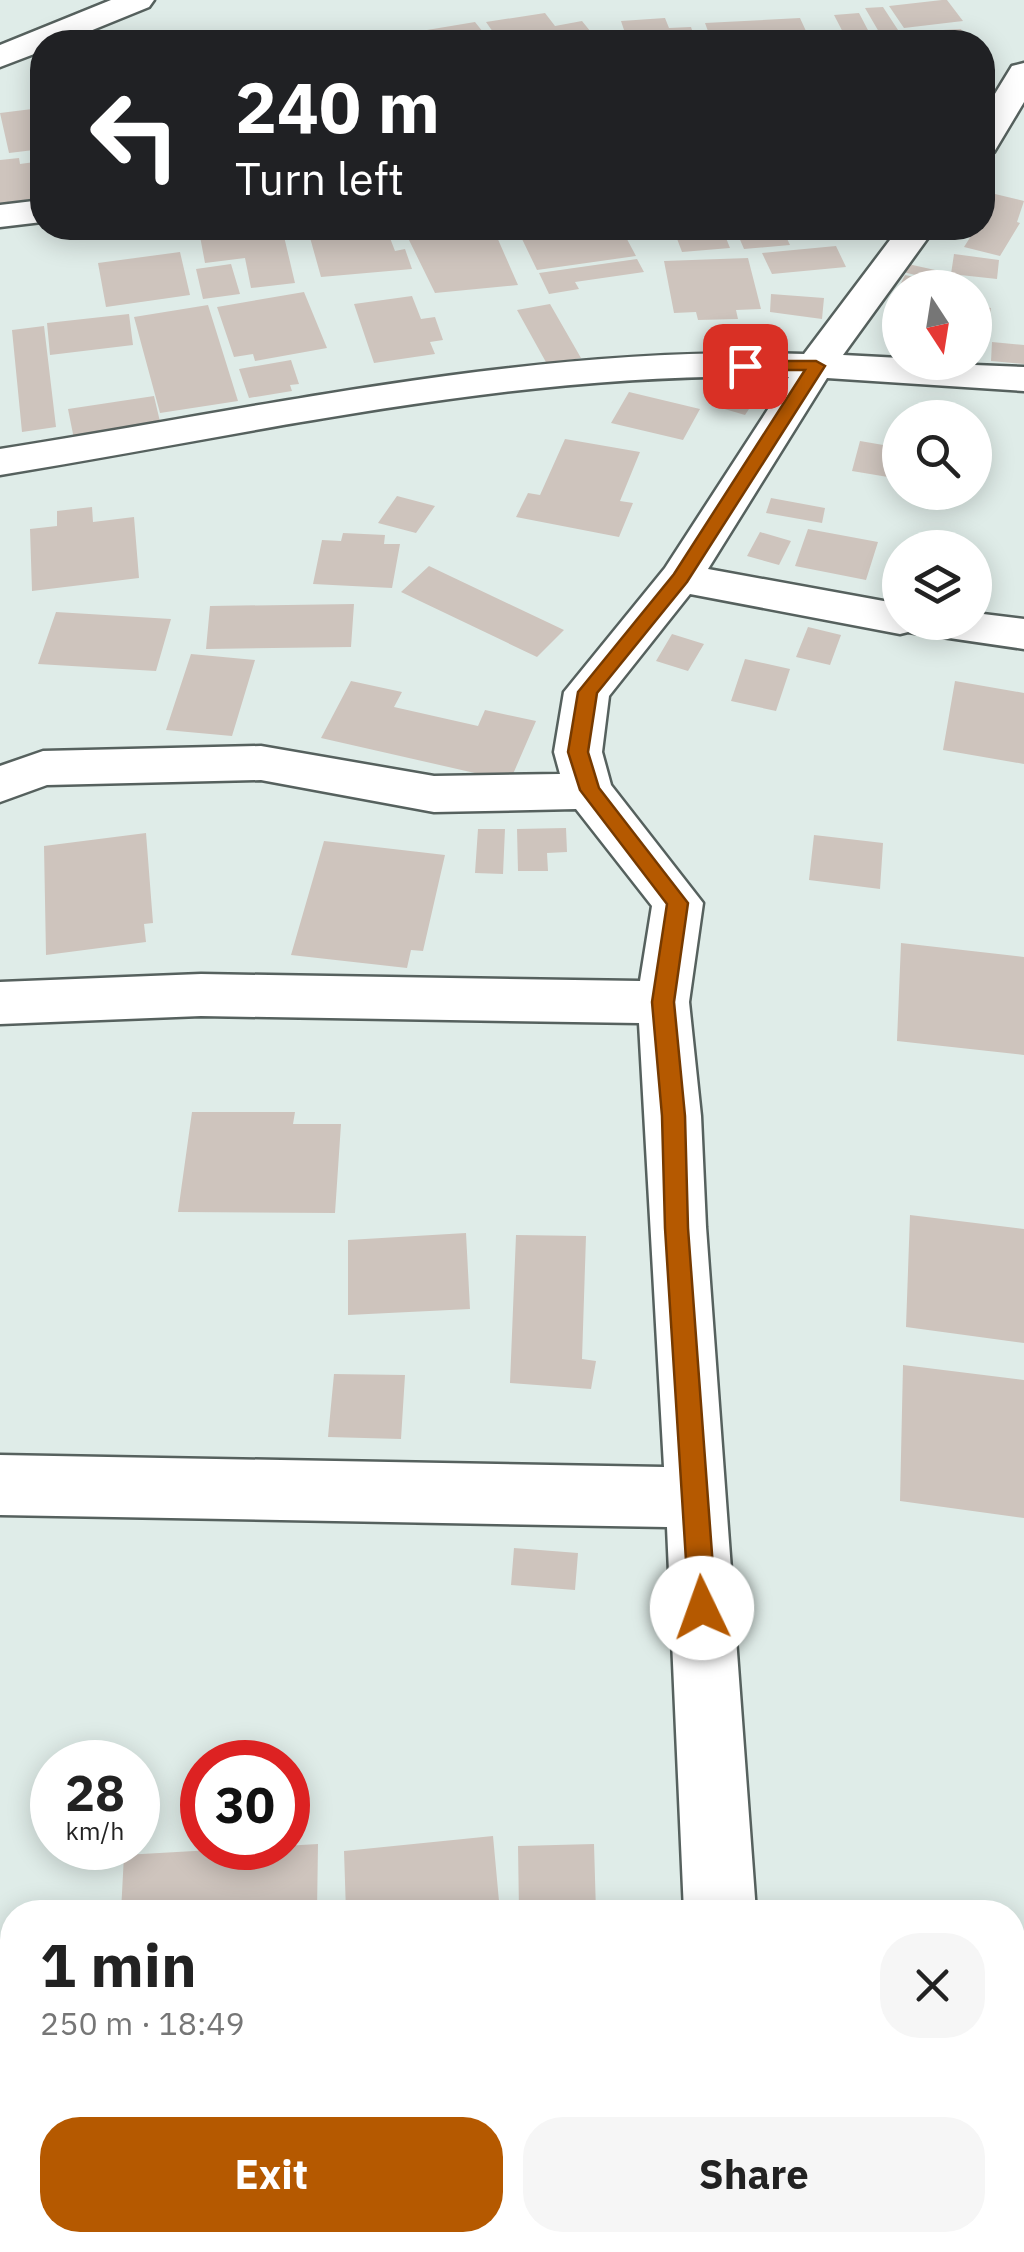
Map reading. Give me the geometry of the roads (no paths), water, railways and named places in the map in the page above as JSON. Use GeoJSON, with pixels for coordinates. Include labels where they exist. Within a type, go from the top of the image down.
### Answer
{"type":"FeatureCollection","features":[{"type":"Feature","properties":{"kind":"street"},"geometry":{"type":"LineString","coordinates":[[65,30],[138,0]]}},
{"type":"Feature","properties":{"kind":"street"},"geometry":{"type":"LineString","coordinates":[[0,57],[30,45]]}},
{"type":"Feature","properties":{"kind":"street"},"geometry":{"type":"LineString","coordinates":[[995,144],[1024,73]]}},
{"type":"Feature","properties":{"kind":"street"},"geometry":{"type":"LineString","coordinates":[[0,216],[30,212]]}},
{"type":"Feature","properties":{"kind":"street"},"geometry":{"type":"LineString","coordinates":[[719,1900],[663,1002],[678,903],[590,790],[578,752],[587,692],[680,578],[816,366],[908,240]]}},
{"type":"Feature","properties":{"kind":"street"},"geometry":{"type":"LineString","coordinates":[[0,462],[458,386],[638,368],[816,366],[1024,379]]}},
{"type":"Feature","properties":{"kind":"street"},"geometry":{"type":"LineString","coordinates":[[680,578],[882,616]]}},
{"type":"Feature","properties":{"kind":"street"},"geometry":{"type":"LineString","coordinates":[[992,630],[1024,634]]}},
{"type":"Feature","properties":{"kind":"street"},"geometry":{"type":"LineString","coordinates":[[0,784],[43,768],[261,763],[434,794],[590,790]]}},
{"type":"Feature","properties":{"kind":"street"},"geometry":{"type":"LineString","coordinates":[[0,1003],[202,994],[663,1002]]}},
{"type":"Feature","properties":{"kind":"street"},"geometry":{"type":"LineString","coordinates":[[0,1485],[697,1498]]}}]}
